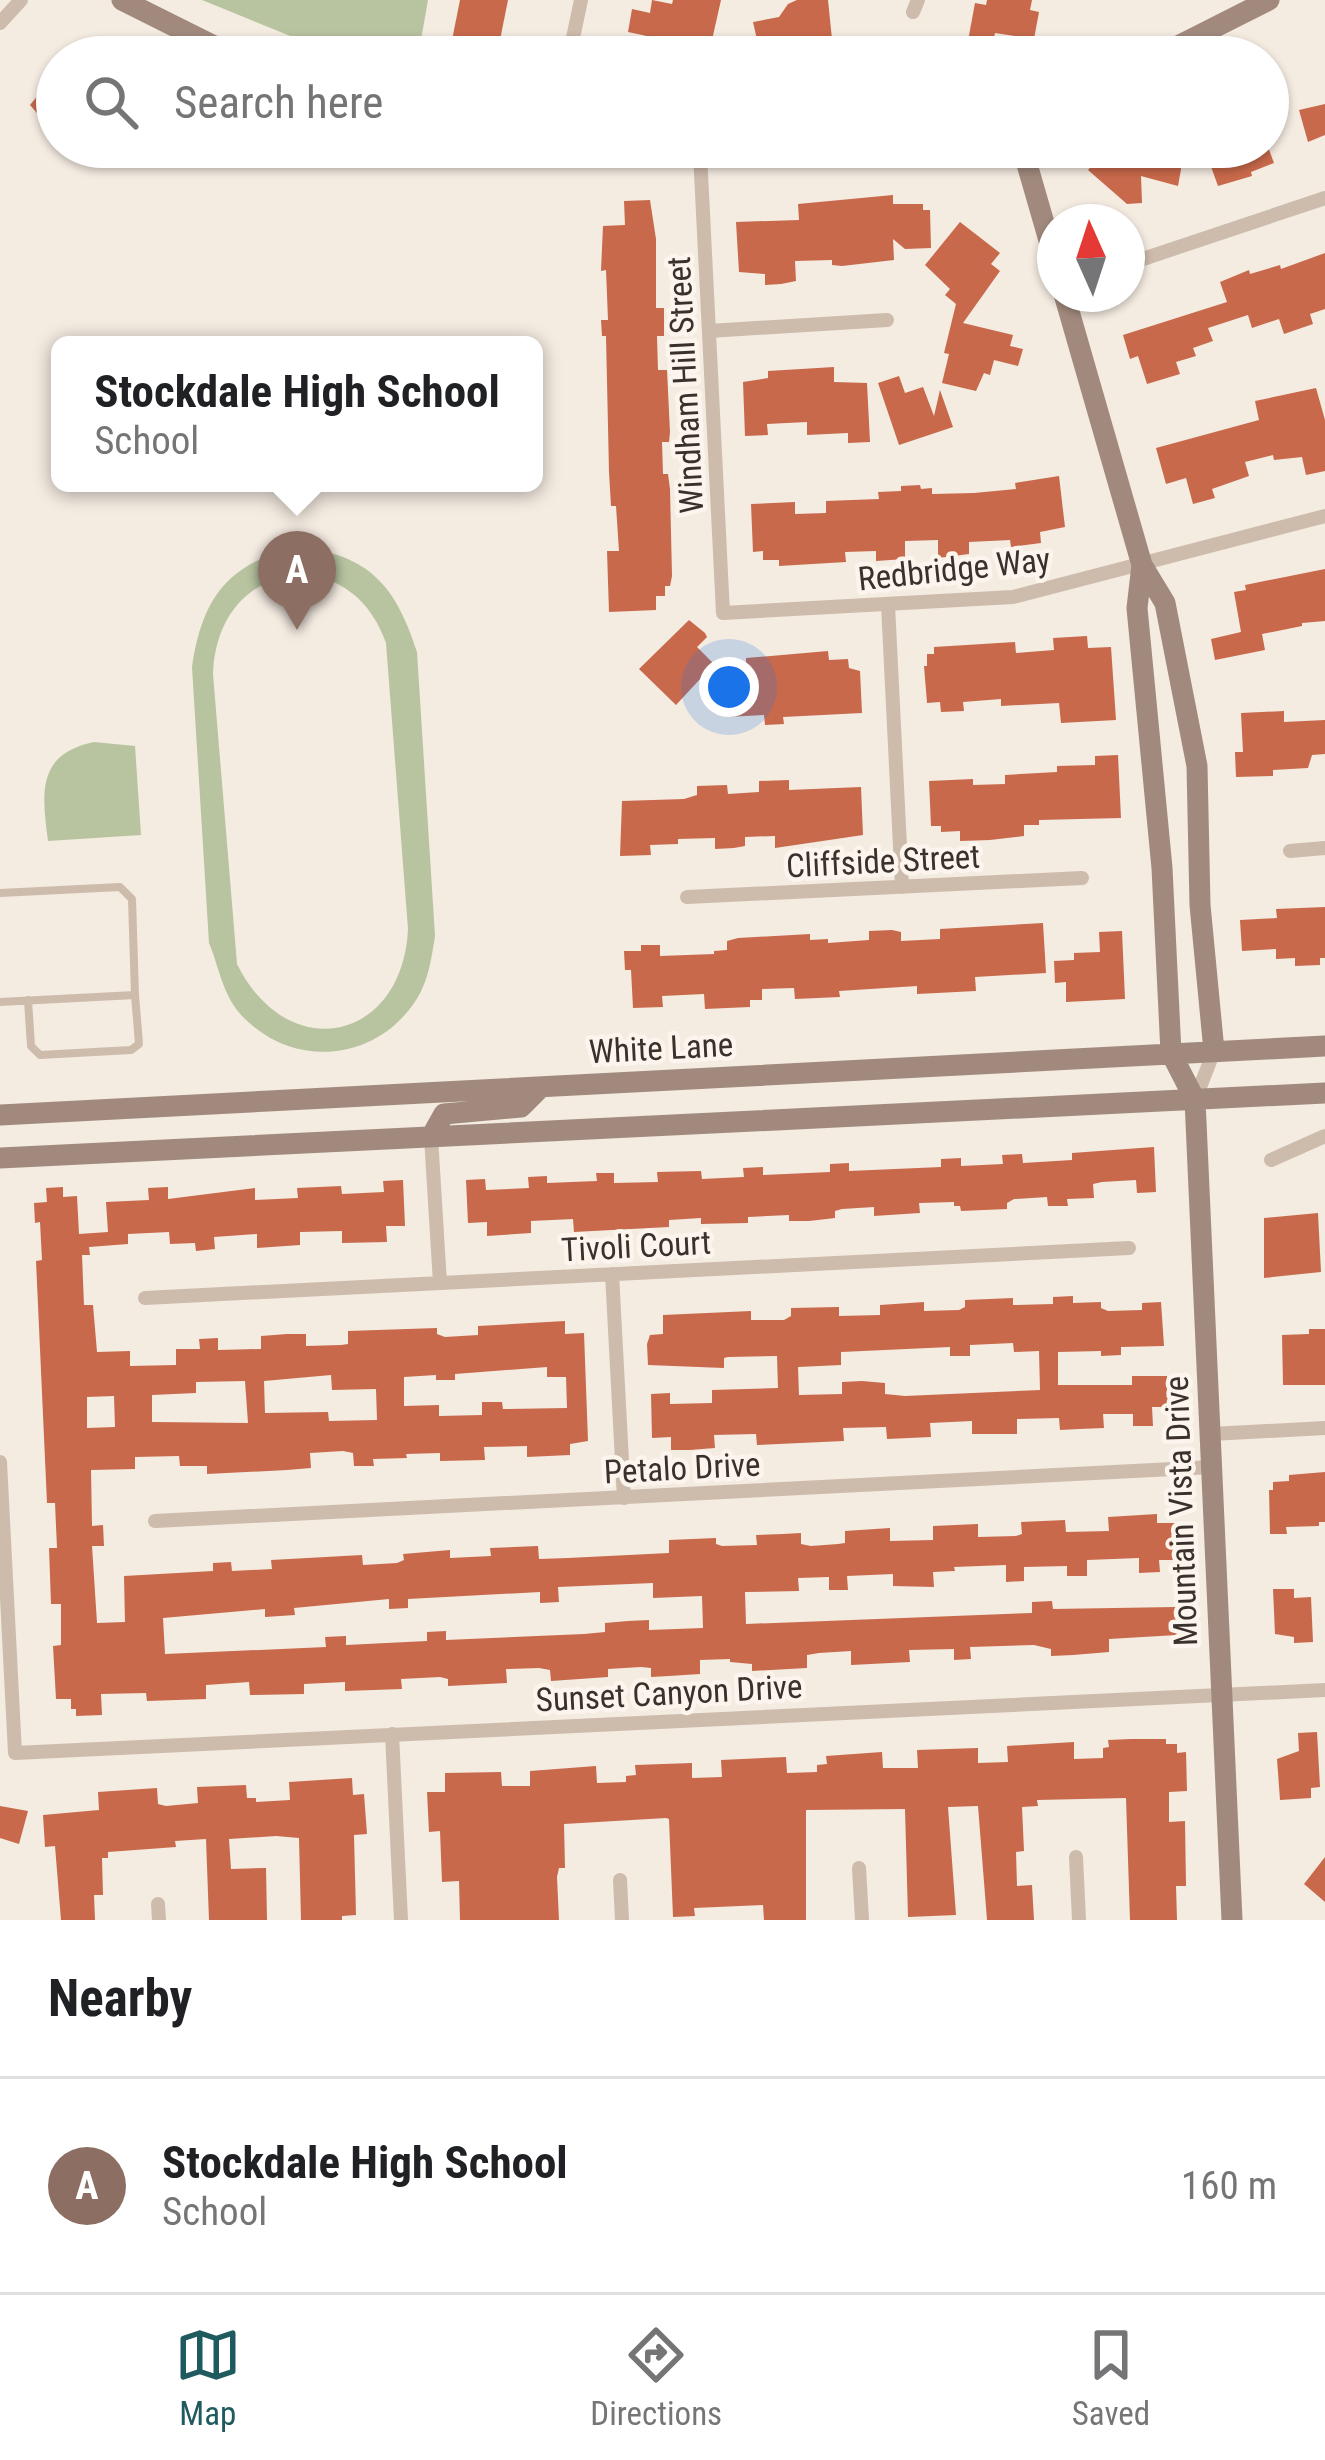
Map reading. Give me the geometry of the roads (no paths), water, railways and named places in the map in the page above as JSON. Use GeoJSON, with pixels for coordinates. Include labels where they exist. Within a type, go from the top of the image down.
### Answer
{"type":"FeatureCollection","features":[{"type":"Feature","properties":{"kind":"main road"},"geometry":{"type":"LineString","coordinates":[[122,0],[194,36]]}},
{"type":"Feature","properties":{"kind":"main road"},"geometry":{"type":"LineString","coordinates":[[1198,36],[1269,0]]}},
{"type":"Feature","properties":{"kind":"main road"},"geometry":{"type":"LineString","coordinates":[[1028,168],[1038,204]]}},
{"type":"Feature","properties":{"kind":"main road","name":"Mountain Vista Drive"},"geometry":{"type":"LineString","coordinates":[[1069,312],[1142,565],[1165,603],[1197,766],[1200,905],[1214,1051]]}},
{"type":"Feature","properties":{"kind":"main road","name":"Mountain Vista Drive"},"geometry":{"type":"LineString","coordinates":[[1142,565],[1137,608],[1160,847],[1171,1053],[1195,1100],[1232,1920]]}},
{"type":"Feature","properties":{"kind":"main road","name":"White Lane"},"geometry":{"type":"LineString","coordinates":[[0,1115],[1325,1046]]}},
{"type":"Feature","properties":{"kind":"main road"},"geometry":{"type":"LineString","coordinates":[[431,1137],[444,1114],[521,1107],[540,1088]]}},
{"type":"Feature","properties":{"kind":"main road"},"geometry":{"type":"LineString","coordinates":[[0,1158],[1325,1093]]}},
{"type":"Feature","properties":{"kind":"street"},"geometry":{"type":"LineString","coordinates":[[0,23],[21,0]]}},
{"type":"Feature","properties":{"kind":"street"},"geometry":{"type":"LineString","coordinates":[[573,36],[581,0]]}},
{"type":"Feature","properties":{"kind":"street","name":"Windham Hill Street"},"geometry":{"type":"LineString","coordinates":[[701,168],[723,613]]}},
{"type":"Feature","properties":{"kind":"street"},"geometry":{"type":"LineString","coordinates":[[1145,258],[1325,198]]}},
{"type":"Feature","properties":{"kind":"street"},"geometry":{"type":"LineString","coordinates":[[709,331],[886,320]]}},
{"type":"Feature","properties":{"kind":"street","name":"Redbridge Way"},"geometry":{"type":"LineString","coordinates":[[723,613],[1012,597],[1325,516]]}},
{"type":"Feature","properties":{"kind":"street"},"geometry":{"type":"LineString","coordinates":[[888,605],[902,886]]}},
{"type":"Feature","properties":{"kind":"street"},"geometry":{"type":"LineString","coordinates":[[1290,851],[1325,848]]}},
{"type":"Feature","properties":{"kind":"street","name":"Cliffside Street"},"geometry":{"type":"LineString","coordinates":[[687,897],[1082,878]]}},
{"type":"Feature","properties":{"kind":"street","name":"Mountain Vista Drive"},"geometry":{"type":"LineString","coordinates":[[1195,1100],[1214,1051]]}},
{"type":"Feature","properties":{"kind":"street"},"geometry":{"type":"LineString","coordinates":[[1271,1160],[1325,1136]]}},
{"type":"Feature","properties":{"kind":"street"},"geometry":{"type":"LineString","coordinates":[[431,1137],[440,1283]]}},
{"type":"Feature","properties":{"kind":"street","name":"Tivoli Court"},"geometry":{"type":"LineString","coordinates":[[145,1298],[1129,1248]]}},
{"type":"Feature","properties":{"kind":"street"},"geometry":{"type":"LineString","coordinates":[[612,1274],[624,1498]]}},
{"type":"Feature","properties":{"kind":"street"},"geometry":{"type":"LineString","coordinates":[[1211,1434],[1325,1428]]}},
{"type":"Feature","properties":{"kind":"street"},"geometry":{"type":"LineString","coordinates":[[0,1462],[2,1517]]}},
{"type":"Feature","properties":{"kind":"street","name":"Petalo Drive"},"geometry":{"type":"LineString","coordinates":[[155,1521],[1212,1467]]}},
{"type":"Feature","properties":{"kind":"street","name":"Sunset Canyon Drive"},"geometry":{"type":"LineString","coordinates":[[2,1517],[15,1753],[1325,1690]]}},
{"type":"Feature","properties":{"kind":"street"},"geometry":{"type":"LineString","coordinates":[[392,1734],[401,1920]]}},
{"type":"Feature","properties":{"kind":"street"},"geometry":{"type":"LineString","coordinates":[[1076,1857],[1079,1920]]}},
{"type":"Feature","properties":{"kind":"street"},"geometry":{"type":"LineString","coordinates":[[859,1868],[862,1920]]}},
{"type":"Feature","properties":{"kind":"street"},"geometry":{"type":"LineString","coordinates":[[620,1880],[622,1920]]}},
{"type":"Feature","properties":{"kind":"lane"},"geometry":{"type":"LineString","coordinates":[[0,893],[120,887],[132,898],[136,1048],[34,1052],[28,1000]]}},
{"type":"Feature","properties":{"kind":"lane"},"geometry":{"type":"LineString","coordinates":[[0,1001],[135,995]]}},
{"type":"Feature","properties":{"kind":"place","name":"Stockdale High School"},"geometry":{"type":"Point","coordinates":[297,630]}}]}
